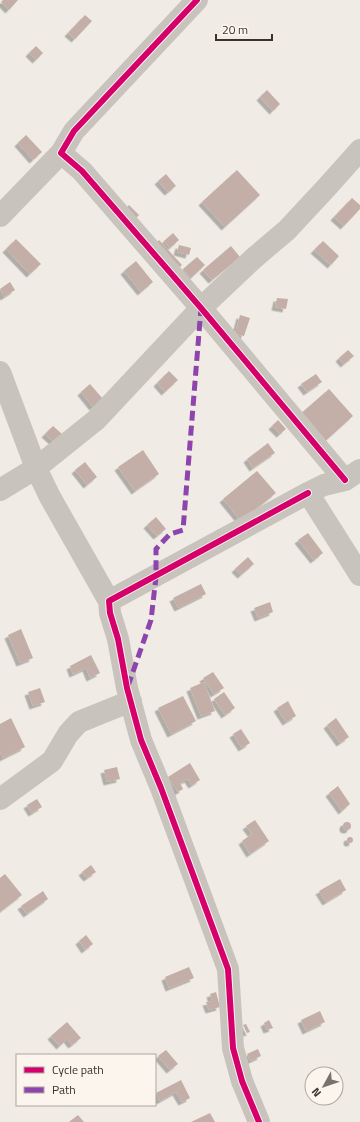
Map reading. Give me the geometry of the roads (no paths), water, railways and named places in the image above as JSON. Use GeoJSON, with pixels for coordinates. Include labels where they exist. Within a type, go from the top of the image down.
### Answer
{"type":"FeatureCollection","features":[{"type":"Feature","properties":{"kind":"street"},"geometry":{"type":"LineString","coordinates":[[0,216],[61,153],[74,131],[196,0]]}},
{"type":"Feature","properties":{"kind":"street"},"geometry":{"type":"LineString","coordinates":[[0,490],[36,468],[96,420],[201,308],[254,258],[287,230],[360,150]]}},
{"type":"Feature","properties":{"kind":"street"},"geometry":{"type":"LineString","coordinates":[[61,153],[82,171],[201,308],[352,475],[324,485],[308,493],[109,602]]}},
{"type":"Feature","properties":{"kind":"street"},"geometry":{"type":"LineString","coordinates":[[0,372],[36,468],[50,497],[109,602],[110,613],[118,640],[141,740],[161,788],[228,968],[234,1048],[242,1080],[259,1122]]}},
{"type":"Feature","properties":{"kind":"street"},"geometry":{"type":"LineString","coordinates":[[308,493],[360,575]]}},
{"type":"Feature","properties":{"kind":"street"},"geometry":{"type":"LineString","coordinates":[[0,799],[52,761],[68,734],[80,722],[131,701]]}}]}
